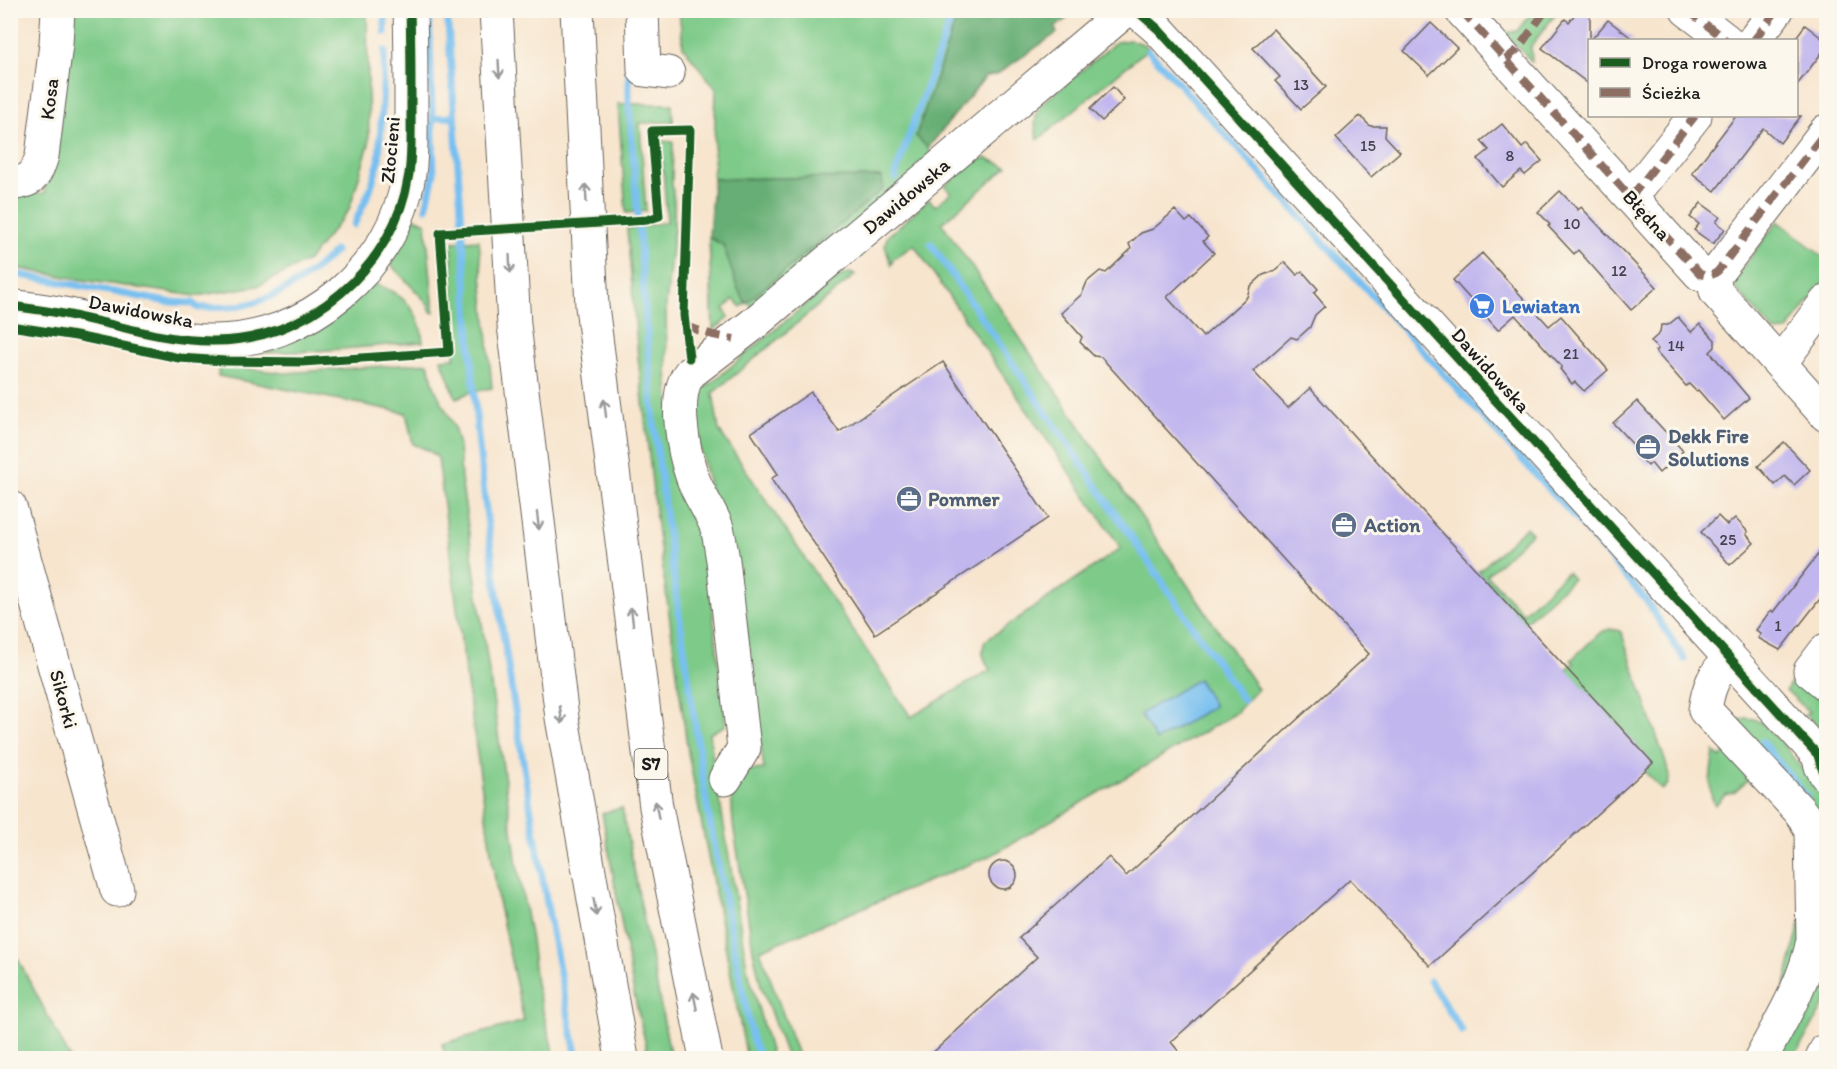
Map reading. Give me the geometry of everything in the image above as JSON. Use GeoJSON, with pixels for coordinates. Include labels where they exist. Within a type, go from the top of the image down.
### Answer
{"type":"FeatureCollection","features":[{"type":"Feature","properties":{"kind":"main road","name":"Kosa"},"geometry":{"type":"LineString","coordinates":[[18,183],[37,169],[42,156],[58,10]]}},
{"type":"Feature","properties":{"kind":"main road","name":"Złocieni"},"geometry":{"type":"LineString","coordinates":[[266,333],[293,325],[329,303],[346,289],[373,259],[397,216],[403,201],[410,162],[410,10]]}},
{"type":"Feature","properties":{"kind":"main road"},"geometry":{"type":"LineString","coordinates":[[496,10],[515,337],[562,718],[622,1059]]}},
{"type":"Feature","properties":{"kind":"main road","name":"S7"},"geometry":{"type":"LineString","coordinates":[[577,10],[592,306],[656,807],[706,1059]]}},
{"type":"Feature","properties":{"kind":"main road"},"geometry":{"type":"LineString","coordinates":[[642,10],[644,70],[668,73]]}},
{"type":"Feature","properties":{"kind":"main road","name":"Dawidowska"},"geometry":{"type":"LineString","coordinates":[[725,779],[744,748],[723,560],[717,529],[693,480],[681,426],[681,398],[685,380],[691,372],[751,326],[1126,10]]}},
{"type":"Feature","properties":{"kind":"main road","name":"Dawidowska"},"geometry":{"type":"LineString","coordinates":[[1136,10],[1158,29],[1824,762]]}},
{"type":"Feature","properties":{"kind":"main road","name":"Błędna"},"geometry":{"type":"LineString","coordinates":[[1461,10],[1700,274],[1713,275]]}},
{"type":"Feature","properties":{"kind":"main road"},"geometry":{"type":"LineString","coordinates":[[1687,10],[1725,39]]}},
{"type":"Feature","properties":{"kind":"main road"},"geometry":{"type":"LineString","coordinates":[[1755,39],[1777,10]]}},
{"type":"Feature","properties":{"kind":"main road"},"geometry":{"type":"LineString","coordinates":[[1631,197],[1694,117]]}},
{"type":"Feature","properties":{"kind":"main road"},"geometry":{"type":"LineString","coordinates":[[1827,131],[1719,271],[1713,275],[1716,292],[1827,415]]}},
{"type":"Feature","properties":{"kind":"main road"},"geometry":{"type":"LineString","coordinates":[[1781,362],[1827,302]]}},
{"type":"Feature","properties":{"kind":"main road","name":"Dawidowska"},"geometry":{"type":"LineString","coordinates":[[10,306],[79,317],[128,329],[190,340],[214,341],[266,333]]}},
{"type":"Feature","properties":{"kind":"main road","name":"Sikorki"},"geometry":{"type":"LineString","coordinates":[[10,507],[117,890]]}},
{"type":"Feature","properties":{"kind":"main road"},"geometry":{"type":"LineString","coordinates":[[1827,650],[1810,670],[1827,684]]}},
{"type":"Feature","properties":{"kind":"main road"},"geometry":{"type":"LineString","coordinates":[[1729,659],[1714,677],[1708,691],[1705,710],[1798,809],[1811,832],[1813,940],[1810,956],[1761,1059]]}},
{"type":"Feature","properties":{"kind":"main road"},"geometry":{"type":"LineString","coordinates":[[1822,1059],[1827,1050]]}},
{"type":"Feature","properties":{"kind":"green space"},"geometry":{"type":"Polygon","coordinates":[[[68,11],[367,11],[369,144],[349,210],[308,261],[258,286],[196,296],[11,267],[10,194],[45,193],[68,11]]]}},
{"type":"Feature","properties":{"kind":"green space"},"geometry":{"type":"Polygon","coordinates":[[[679,11],[959,11],[916,136],[928,148],[934,159],[756,308],[746,303],[883,189],[882,177],[713,179],[716,89],[683,47],[679,11]]]}},
{"type":"Feature","properties":{"kind":"green space"},"geometry":{"type":"Polygon","coordinates":[[[959,11],[1076,11],[1055,28],[1057,33],[996,75],[986,76],[928,148],[916,136],[959,11]]]}},
{"type":"Feature","properties":{"kind":"green space"},"geometry":{"type":"Polygon","coordinates":[[[1533,11],[1558,11],[1531,46],[1532,62],[1505,33],[1517,31],[1533,11]]]}},
{"type":"Feature","properties":{"kind":"green space"},"geometry":{"type":"Polygon","coordinates":[[[1129,40],[1149,48],[1038,140],[1035,122],[1041,105],[1116,42],[1129,40]]]}},
{"type":"Feature","properties":{"kind":"green space"},"geometry":{"type":"Polygon","coordinates":[[[618,104],[672,104],[673,122],[640,123],[646,211],[626,213],[618,104]]]}},
{"type":"Feature","properties":{"kind":"green space"},"geometry":{"type":"Polygon","coordinates":[[[661,141],[673,142],[674,228],[666,305],[667,370],[673,455],[702,520],[726,725],[709,734],[747,967],[772,1058],[748,1058],[746,1054],[688,753],[656,519],[627,229],[667,222],[661,141]]]}},
{"type":"Feature","properties":{"kind":"green space"},"geometry":{"type":"Polygon","coordinates":[[[987,158],[1007,167],[942,223],[1258,689],[1235,714],[992,855],[760,950],[799,1058],[787,1058],[761,986],[733,824],[730,779],[741,771],[764,769],[747,643],[692,415],[699,384],[705,388],[841,275],[850,273],[855,275],[713,393],[719,430],[911,717],[990,670],[983,656],[985,641],[1121,548],[914,245],[892,260],[891,265],[885,246],[887,237],[929,199],[935,206],[951,193],[945,186],[976,160],[987,158]]]}},
{"type":"Feature","properties":{"kind":"green space"},"geometry":{"type":"Polygon","coordinates":[[[882,177],[883,189],[746,303],[738,289],[723,245],[709,237],[713,179],[882,177]]]}},
{"type":"Feature","properties":{"kind":"green space"},"geometry":{"type":"Polygon","coordinates":[[[415,218],[426,223],[434,313],[390,264],[415,218]]]}},
{"type":"Feature","properties":{"kind":"green space"},"geometry":{"type":"Polygon","coordinates":[[[1778,221],[1826,259],[1826,279],[1787,331],[1774,332],[1731,283],[1778,221]]]}},
{"type":"Feature","properties":{"kind":"green space"},"geometry":{"type":"Polygon","coordinates":[[[709,237],[723,244],[738,289],[746,303],[741,307],[734,299],[724,309],[729,317],[713,331],[709,237]]]}},
{"type":"Feature","properties":{"kind":"green space"},"geometry":{"type":"Polygon","coordinates":[[[479,240],[492,388],[474,391],[456,398],[441,359],[455,358],[451,242],[479,240]]]}},
{"type":"Feature","properties":{"kind":"green space"},"geometry":{"type":"Polygon","coordinates":[[[375,284],[394,293],[409,305],[419,322],[423,342],[305,351],[234,352],[375,284]]]}},
{"type":"Feature","properties":{"kind":"green space"},"geometry":{"type":"Polygon","coordinates":[[[428,363],[435,389],[454,426],[459,446],[461,478],[517,864],[531,940],[536,984],[555,1058],[446,1058],[442,1044],[524,1021],[498,901],[438,458],[428,450],[413,444],[406,413],[218,376],[219,365],[284,373],[428,363]]]}},
{"type":"Feature","properties":{"kind":"green space"},"geometry":{"type":"Polygon","coordinates":[[[1526,527],[1532,533],[1487,575],[1523,613],[1567,572],[1573,579],[1524,623],[1478,572],[1526,527]]]}},
{"type":"Feature","properties":{"kind":"green space"},"geometry":{"type":"Polygon","coordinates":[[[1610,629],[1620,631],[1622,634],[1670,775],[1668,784],[1662,790],[1644,771],[1652,763],[1566,669],[1574,663],[1571,660],[1601,632],[1610,629]]]}},
{"type":"Feature","properties":{"kind":"green space"},"geometry":{"type":"Polygon","coordinates":[[[1794,679],[1826,704],[1826,731],[1805,715],[1809,712],[1786,690],[1794,679]]]}},
{"type":"Feature","properties":{"kind":"green space"},"geometry":{"type":"Polygon","coordinates":[[[1746,718],[1762,723],[1781,742],[1826,799],[1826,1001],[1794,1058],[1767,1058],[1822,834],[1736,721],[1746,718]]]}},
{"type":"Feature","properties":{"kind":"green space"},"geometry":{"type":"Polygon","coordinates":[[[1729,748],[1754,775],[1735,792],[1725,795],[1715,805],[1710,785],[1714,751],[1720,758],[1729,748]]]}},
{"type":"Feature","properties":{"kind":"green space"},"geometry":{"type":"Polygon","coordinates":[[[622,808],[671,1058],[649,1058],[634,994],[602,813],[622,808]]]}},
{"type":"Feature","properties":{"kind":"green space"},"geometry":{"type":"Polygon","coordinates":[[[11,946],[70,1058],[11,1058],[11,946]]]}},
{"type":"Feature","properties":{"kind":"water"},"geometry":{"type":"Polygon","coordinates":[[[1198,679],[1214,706],[1156,741],[1140,714],[1198,679]]]}},
{"type":"Feature","properties":{"kind":"building"},"geometry":{"type":"Polygon","coordinates":[[[1578,10],[1590,10],[1588,83],[1542,48],[1565,19],[1569,22],[1578,10]]]}},
{"type":"Feature","properties":{"kind":"building"},"geometry":{"type":"Polygon","coordinates":[[[1608,20],[1633,39],[1592,39],[1608,20]]]}},
{"type":"Feature","properties":{"kind":"building"},"geometry":{"type":"Polygon","coordinates":[[[1431,23],[1457,48],[1429,75],[1404,51],[1431,23]]]}},
{"type":"Feature","properties":{"kind":"building"},"geometry":{"type":"Polygon","coordinates":[[[1805,25],[1827,42],[1827,46],[1798,84],[1798,39],[1797,36],[1805,25]]]}},
{"type":"Feature","properties":{"kind":"building"},"geometry":{"type":"Polygon","coordinates":[[[1273,29],[1326,87],[1301,109],[1275,81],[1280,77],[1253,48],[1273,29]]]}},
{"type":"Feature","properties":{"kind":"building"},"geometry":{"type":"Polygon","coordinates":[[[1113,87],[1124,100],[1102,121],[1090,109],[1113,87]]]}},
{"type":"Feature","properties":{"kind":"building"},"geometry":{"type":"Polygon","coordinates":[[[1360,116],[1370,126],[1386,126],[1385,136],[1400,152],[1371,177],[1336,138],[1360,116]]]}},
{"type":"Feature","properties":{"kind":"building"},"geometry":{"type":"Polygon","coordinates":[[[1801,116],[1780,143],[1763,128],[1715,191],[1692,173],[1735,117],[1801,116]]]}},
{"type":"Feature","properties":{"kind":"building"},"geometry":{"type":"Polygon","coordinates":[[[1502,124],[1522,148],[1527,144],[1542,161],[1525,175],[1521,171],[1502,187],[1478,159],[1489,150],[1481,141],[1502,124]]]}},
{"type":"Feature","properties":{"kind":"building"},"geometry":{"type":"Polygon","coordinates":[[[1560,191],[1578,210],[1581,207],[1657,287],[1631,310],[1578,250],[1574,254],[1538,212],[1560,191]]]}},
{"type":"Feature","properties":{"kind":"building"},"geometry":{"type":"Polygon","coordinates":[[[1701,203],[1720,217],[1716,222],[1725,229],[1713,244],[1694,230],[1699,224],[1690,217],[1701,203]]]}},
{"type":"Feature","properties":{"kind":"building"},"geometry":{"type":"Polygon","coordinates":[[[1175,210],[1186,222],[1191,218],[1208,237],[1203,241],[1214,253],[1167,297],[1203,337],[1247,297],[1250,287],[1263,275],[1275,271],[1285,262],[1297,275],[1302,271],[1318,289],[1314,293],[1325,306],[1315,315],[1310,327],[1297,339],[1291,337],[1253,371],[1288,408],[1310,388],[1653,763],[1430,966],[1350,879],[1171,1042],[1185,1059],[926,1059],[1037,957],[1019,938],[1109,857],[1126,876],[1369,654],[1101,357],[1094,356],[1080,342],[1082,337],[1061,313],[1082,294],[1087,282],[1100,271],[1106,273],[1131,249],[1129,244],[1141,233],[1153,229],[1175,210]]]}},
{"type":"Feature","properties":{"kind":"building"},"geometry":{"type":"Polygon","coordinates":[[[1482,253],[1549,326],[1561,316],[1608,370],[1584,391],[1575,382],[1572,384],[1560,369],[1562,367],[1515,315],[1498,330],[1453,280],[1482,253]]]}},
{"type":"Feature","properties":{"kind":"building"},"geometry":{"type":"Polygon","coordinates":[[[1678,317],[1691,332],[1700,324],[1715,340],[1715,347],[1710,352],[1749,398],[1724,420],[1698,390],[1696,391],[1689,384],[1686,386],[1655,351],[1658,349],[1651,341],[1660,333],[1661,325],[1668,325],[1678,317]]]}},
{"type":"Feature","properties":{"kind":"building","name":"Pommer"},"geometry":{"type":"Polygon","coordinates":[[[943,362],[1048,518],[875,634],[771,479],[778,474],[751,433],[811,392],[839,432],[943,362]]]}},
{"type":"Feature","properties":{"kind":"building"},"geometry":{"type":"Polygon","coordinates":[[[1637,401],[1683,451],[1659,473],[1651,463],[1648,466],[1635,452],[1638,450],[1613,423],[1637,401]]]}},
{"type":"Feature","properties":{"kind":"building"},"geometry":{"type":"Polygon","coordinates":[[[1784,442],[1810,470],[1794,485],[1785,476],[1775,485],[1758,466],[1784,442]]]}},
{"type":"Feature","properties":{"kind":"building"},"geometry":{"type":"Polygon","coordinates":[[[1718,516],[1727,525],[1735,518],[1748,532],[1746,534],[1754,543],[1730,565],[1701,532],[1718,516]]]}},
{"type":"Feature","properties":{"kind":"building"},"geometry":{"type":"Polygon","coordinates":[[[1827,543],[1827,590],[1780,650],[1758,638],[1761,634],[1756,630],[1827,543]]]}},
{"type":"Feature","properties":{"kind":"building"},"geometry":{"type":"Polygon","coordinates":[[[1003,861],[1013,865],[1017,875],[1013,885],[1003,889],[993,885],[989,875],[993,865],[1003,861]]]}},
{"type":"Feature","properties":{"kind":"waterway"},"geometry":{"type":"LineString","coordinates":[[385,10],[385,32]]}},
{"type":"Feature","properties":{"kind":"waterway"},"geometry":{"type":"LineString","coordinates":[[426,208],[434,174],[429,10]]}},
{"type":"Feature","properties":{"kind":"waterway"},"geometry":{"type":"LineString","coordinates":[[447,10],[474,392],[487,519],[531,812],[577,1058]]}},
{"type":"Feature","properties":{"kind":"waterway"},"geometry":{"type":"LineString","coordinates":[[896,178],[895,175],[954,10]]}},
{"type":"Feature","properties":{"kind":"waterway"},"geometry":{"type":"LineString","coordinates":[[354,225],[370,190],[379,161],[385,51]]}},
{"type":"Feature","properties":{"kind":"waterway"},"geometry":{"type":"LineString","coordinates":[[1149,51],[1578,521],[1646,600],[1684,659]]}},
{"type":"Feature","properties":{"kind":"waterway"},"geometry":{"type":"LineString","coordinates":[[629,67],[629,103],[654,423],[670,551],[707,807],[752,1039],[760,1058]]}},
{"type":"Feature","properties":{"kind":"waterway"},"geometry":{"type":"LineString","coordinates":[[434,118],[454,117]]}},
{"type":"Feature","properties":{"kind":"waterway"},"geometry":{"type":"LineString","coordinates":[[931,244],[1243,700]]}},
{"type":"Feature","properties":{"kind":"waterway"},"geometry":{"type":"LineString","coordinates":[[10,273],[168,302],[193,303],[198,308],[229,307],[253,303],[279,293],[314,270],[335,251]]}},
{"type":"Feature","properties":{"kind":"waterway"},"geometry":{"type":"LineString","coordinates":[[1762,742],[1807,797]]}},
{"type":"Feature","properties":{"kind":"waterway"},"geometry":{"type":"LineString","coordinates":[[1799,1022],[1826,973]]}},
{"type":"Feature","properties":{"kind":"waterway"},"geometry":{"type":"LineString","coordinates":[[1430,981],[1462,1031]]}},
{"type":"Feature","properties":{"kind":"marked path"},"geometry":{"type":"LineString","coordinates":[[1461,10],[1703,275],[1710,276],[1718,271],[1826,131]]}},
{"type":"Feature","properties":{"kind":"marked path"},"geometry":{"type":"LineString","coordinates":[[1506,59],[1517,50],[1546,10]]}},
{"type":"Feature","properties":{"kind":"marked path"},"geometry":{"type":"LineString","coordinates":[[1687,10],[1725,39]]}},
{"type":"Feature","properties":{"kind":"marked path"},"geometry":{"type":"LineString","coordinates":[[1755,39],[1777,10]]}},
{"type":"Feature","properties":{"kind":"marked path"},"geometry":{"type":"LineString","coordinates":[[1631,197],[1694,117]]}},
{"type":"Feature","properties":{"kind":"marked path"},"geometry":{"type":"LineString","coordinates":[[685,326],[734,339]]}},
{"type":"Feature","properties":{"kind":"cycle path"},"geometry":{"type":"LineString","coordinates":[[10,306],[64,314],[162,336],[211,341],[246,338],[280,329],[312,314],[340,294],[365,269],[386,240],[400,208],[409,174],[411,158],[410,10]]}},
{"type":"Feature","properties":{"kind":"cycle path"},"geometry":{"type":"LineString","coordinates":[[1136,10],[1158,29],[1818,755],[1826,775]]}},
{"type":"Feature","properties":{"kind":"cycle path"},"geometry":{"type":"LineString","coordinates":[[10,326],[76,336],[179,358],[225,361],[302,362],[449,352],[440,233],[647,220],[659,216],[652,131],[690,130],[684,315],[689,358]]}},
{"type":"Feature","properties":{"kind":"place","name":"Lewiatan"},"geometry":{"type":"Point","coordinates":[1482,306]}},
{"type":"Feature","properties":{"kind":"place","name":"Dekk Fire Solutions"},"geometry":{"type":"Point","coordinates":[1648,447]}},
{"type":"Feature","properties":{"kind":"place","name":"Pommer"},"geometry":{"type":"Point","coordinates":[909,499]}},
{"type":"Feature","properties":{"kind":"place","name":"Action"},"geometry":{"type":"Point","coordinates":[1344,525]}}]}
